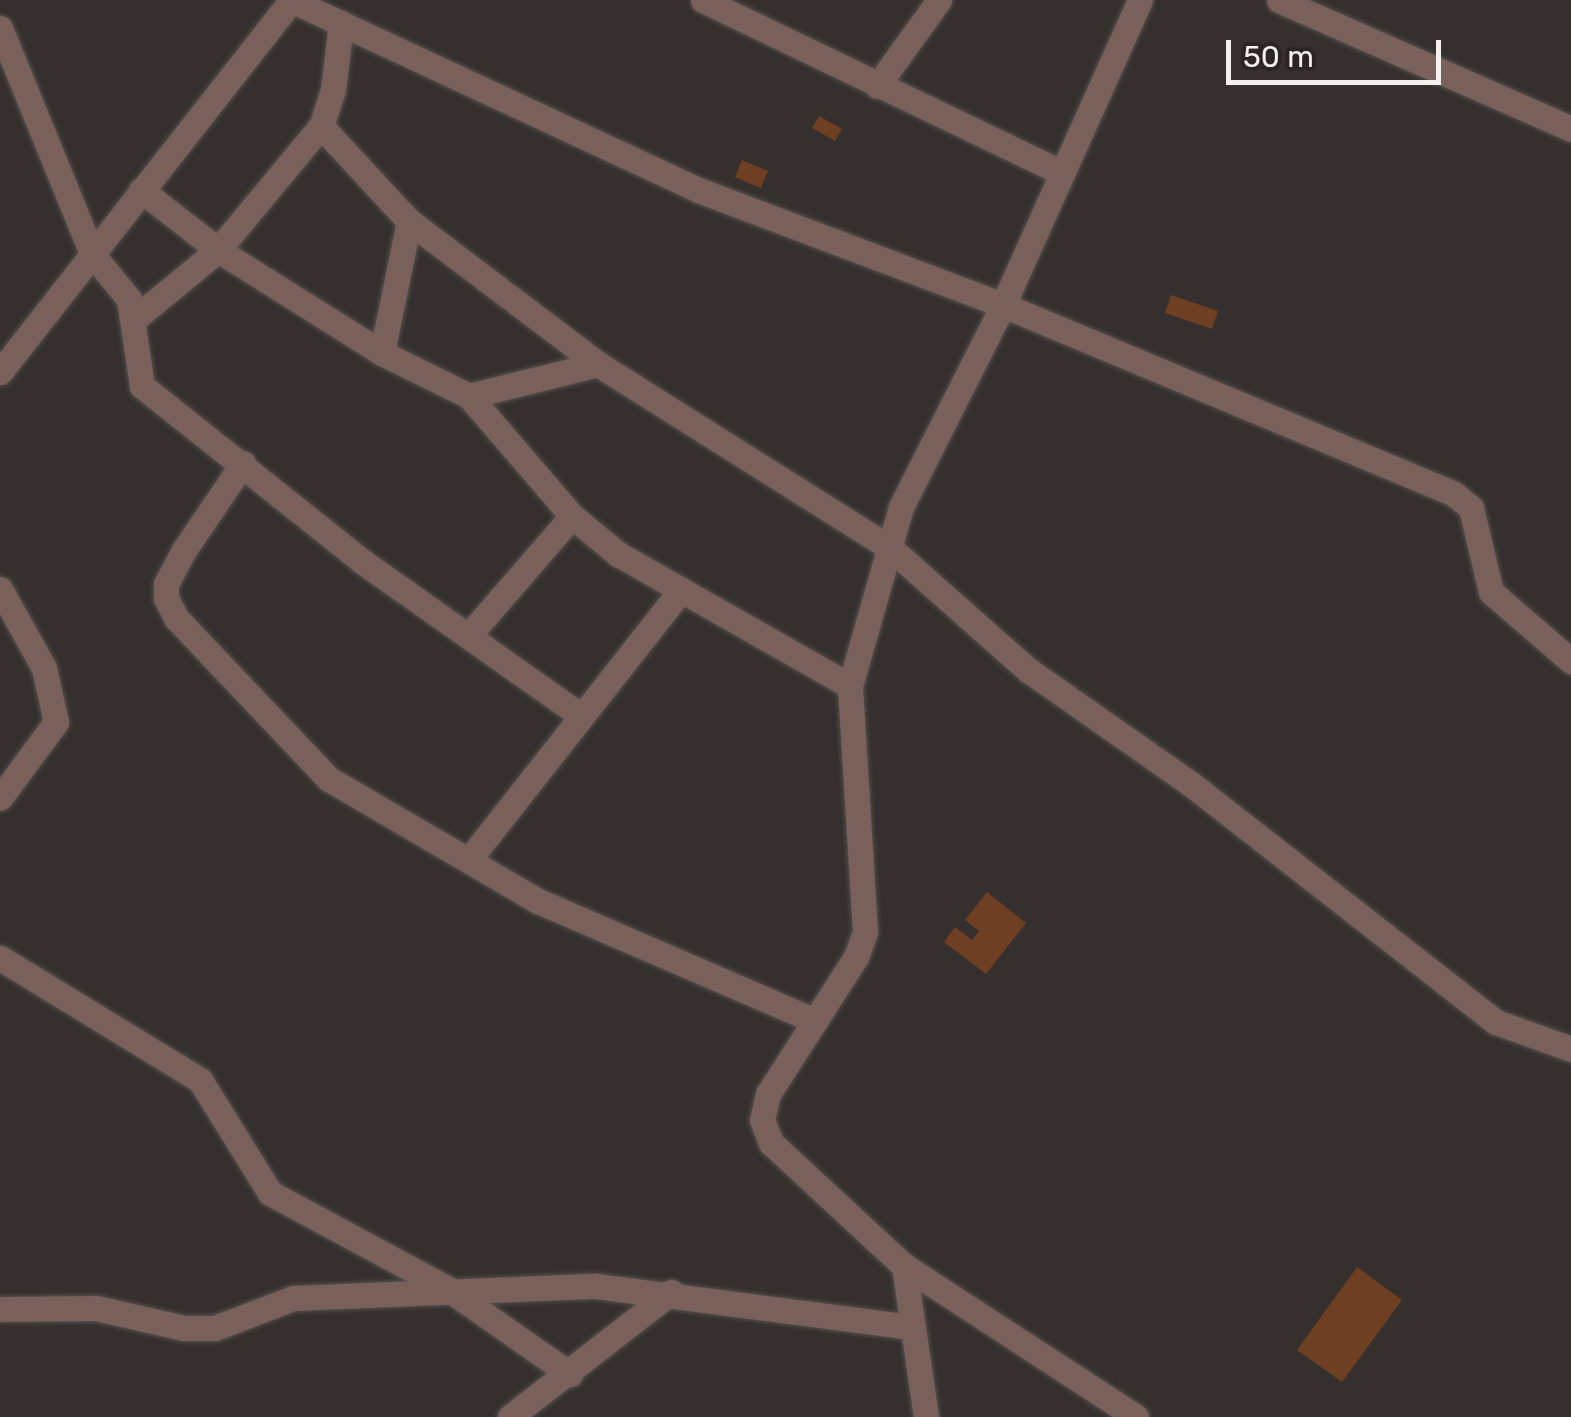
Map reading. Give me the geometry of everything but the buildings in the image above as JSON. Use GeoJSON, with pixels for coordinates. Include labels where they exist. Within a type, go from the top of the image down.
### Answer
{"type":"FeatureCollection","features":[{"type":"Feature","properties":{"kind":"street"},"geometry":{"type":"LineString","coordinates":[[0,372],[292,0],[700,191],[1003,305],[1468,502],[1491,592],[1571,661]]}},
{"type":"Feature","properties":{"kind":"street"},"geometry":{"type":"LineString","coordinates":[[703,0],[1063,174]]}},
{"type":"Feature","properties":{"kind":"street"},"geometry":{"type":"LineString","coordinates":[[878,86],[938,0]]}},
{"type":"Feature","properties":{"kind":"street"},"geometry":{"type":"LineString","coordinates":[[1136,1417],[904,1266],[771,1143],[762,1120],[768,1094],[865,932],[850,686],[889,547],[935,432],[1003,305],[1140,0]]}},
{"type":"Feature","properties":{"kind":"street"},"geometry":{"type":"LineString","coordinates":[[1278,0],[1571,129]]}},
{"type":"Feature","properties":{"kind":"street"},"geometry":{"type":"LineString","coordinates":[[133,320],[218,250],[320,126],[333,90],[340,24]]}},
{"type":"Feature","properties":{"kind":"street"},"geometry":{"type":"LineString","coordinates":[[0,28],[92,254],[129,299],[142,386],[364,562],[581,716]]}},
{"type":"Feature","properties":{"kind":"street"},"geometry":{"type":"LineString","coordinates":[[320,126],[408,221],[598,364],[889,547],[1028,670],[1191,784],[1418,965],[1496,1022],[1571,1049]]}},
{"type":"Feature","properties":{"kind":"street"},"geometry":{"type":"LineString","coordinates":[[141,190],[218,250],[382,353],[469,396],[572,516],[618,554],[850,686]]}},
{"type":"Feature","properties":{"kind":"street"},"geometry":{"type":"LineString","coordinates":[[382,353],[408,221]]}},
{"type":"Feature","properties":{"kind":"street"},"geometry":{"type":"LineString","coordinates":[[469,396],[598,364]]}},
{"type":"Feature","properties":{"kind":"street"},"geometry":{"type":"LineString","coordinates":[[243,463],[166,584],[176,618],[329,779],[470,857],[538,902],[815,1021]]}},
{"type":"Feature","properties":{"kind":"street"},"geometry":{"type":"LineString","coordinates":[[469,635],[572,516]]}},
{"type":"Feature","properties":{"kind":"street"},"geometry":{"type":"LineString","coordinates":[[0,589],[44,668],[56,722],[0,798]]}},
{"type":"Feature","properties":{"kind":"street"},"geometry":{"type":"LineString","coordinates":[[470,857],[680,590]]}},
{"type":"Feature","properties":{"kind":"street"},"geometry":{"type":"LineString","coordinates":[[0,958],[200,1080],[270,1193],[448,1289],[570,1374]]}},
{"type":"Feature","properties":{"kind":"street"},"geometry":{"type":"LineString","coordinates":[[904,1266],[926,1417]]}},
{"type":"Feature","properties":{"kind":"street"},"geometry":{"type":"LineString","coordinates":[[0,1309],[96,1308],[215,1328],[293,1298],[448,1289],[671,1292],[912,1326]]}},
{"type":"Feature","properties":{"kind":"street"},"geometry":{"type":"LineString","coordinates":[[510,1417],[671,1292]]}}]}
